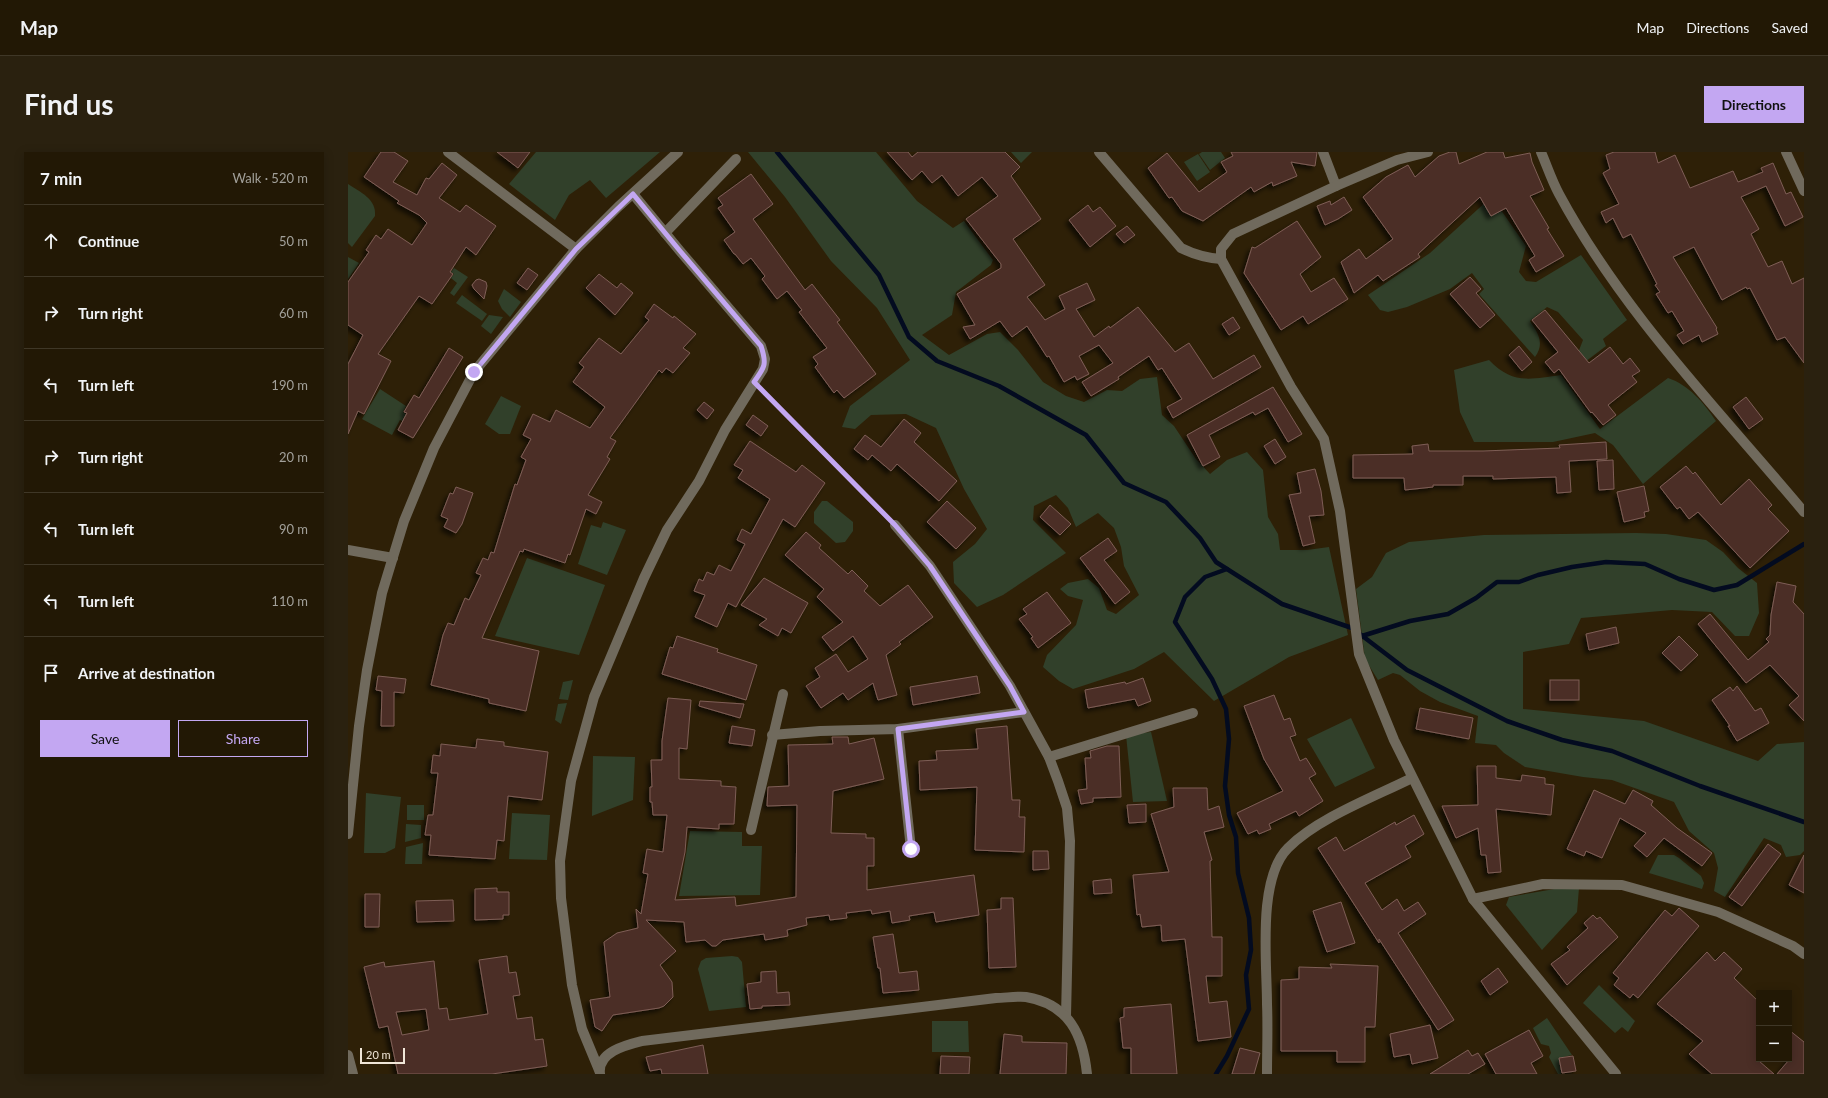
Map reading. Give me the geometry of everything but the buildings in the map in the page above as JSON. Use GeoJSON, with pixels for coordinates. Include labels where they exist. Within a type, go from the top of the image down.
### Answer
{"type":"FeatureCollection","features":[{"type":"Feature","properties":{"kind":"street"},"geometry":{"type":"LineString","coordinates":[[448,152],[576,249]]}},
{"type":"Feature","properties":{"kind":"street"},"geometry":{"type":"LineString","coordinates":[[348,834],[350,790],[359,726],[367,670],[382,593],[404,521],[434,448],[474,372],[576,249],[678,152]]}},
{"type":"Feature","properties":{"kind":"street"},"geometry":{"type":"LineString","coordinates":[[1099,152],[1181,248],[1193,254],[1207,258],[1221,259]]}},
{"type":"Feature","properties":{"kind":"street"},"geometry":{"type":"LineString","coordinates":[[1323,152],[1336,186]]}},
{"type":"Feature","properties":{"kind":"street"},"geometry":{"type":"LineString","coordinates":[[1428,152],[1397,160],[1336,186],[1233,234],[1221,249],[1221,259],[1291,387],[1324,440],[1340,511],[1359,654],[1394,740],[1412,778],[1473,899],[1616,1074]]}},
{"type":"Feature","properties":{"kind":"street"},"geometry":{"type":"LineString","coordinates":[[1541,152],[1558,193],[1602,265],[1662,346],[1804,512]]}},
{"type":"Feature","properties":{"kind":"street"},"geometry":{"type":"LineString","coordinates":[[1786,152],[1804,191]]}},
{"type":"Feature","properties":{"kind":"street"},"geometry":{"type":"LineString","coordinates":[[665,233],[736,159]]}},
{"type":"Feature","properties":{"kind":"street"},"geometry":{"type":"LineString","coordinates":[[600,1072],[582,1029],[574,992],[561,898],[560,861],[572,781],[594,697],[644,578],[667,530],[699,481],[725,430],[754,382],[764,369],[765,359],[761,346],[633,194]]}},
{"type":"Feature","properties":{"kind":"street"},"geometry":{"type":"LineString","coordinates":[[895,525],[930,566],[1010,686],[1049,757],[1067,808],[1070,841],[1066,1016]]}},
{"type":"Feature","properties":{"kind":"street"},"geometry":{"type":"LineString","coordinates":[[348,550],[393,558]]}},
{"type":"Feature","properties":{"kind":"street"},"geometry":{"type":"LineString","coordinates":[[751,830],[772,735],[783,694]]}},
{"type":"Feature","properties":{"kind":"street"},"geometry":{"type":"LineString","coordinates":[[772,735],[820,730],[898,729],[1024,712]]}},
{"type":"Feature","properties":{"kind":"street"},"geometry":{"type":"LineString","coordinates":[[1049,757],[1193,713]]}},
{"type":"Feature","properties":{"kind":"street"},"geometry":{"type":"LineString","coordinates":[[898,729],[911,849]]}},
{"type":"Feature","properties":{"kind":"street"},"geometry":{"type":"LineString","coordinates":[[1267,1074],[1266,927],[1268,894],[1275,868],[1287,849],[1305,834],[1334,816],[1412,778]]}},
{"type":"Feature","properties":{"kind":"street"},"geometry":{"type":"LineString","coordinates":[[1473,899],[1543,884],[1622,885],[1718,912],[1793,946],[1804,954]]}},
{"type":"Feature","properties":{"kind":"street"},"geometry":{"type":"LineString","coordinates":[[600,1072],[606,1055],[621,1047],[642,1041],[988,999],[1026,997],[1049,1003],[1066,1016],[1077,1031],[1085,1054],[1088,1074]]}},
{"type":"Feature","properties":{"kind":"street"},"geometry":{"type":"LineString","coordinates":[[348,1055],[353,1074]]}},
{"type":"Feature","properties":{"kind":"path"},"geometry":{"type":"LineString","coordinates":[[754,382],[895,525]]}},
{"type":"Feature","properties":{"kind":"green space"},"geometry":{"type":"Polygon","coordinates":[[[536,152],[660,152],[606,198],[590,180],[569,195],[555,220],[509,184],[536,152]]]}},
{"type":"Feature","properties":{"kind":"green space"},"geometry":{"type":"Polygon","coordinates":[[[748,152],[876,152],[917,201],[953,228],[964,221],[993,260],[991,265],[956,292],[952,315],[922,335],[949,355],[987,334],[1000,332],[1018,350],[1043,382],[1066,396],[1084,402],[1107,390],[1122,391],[1140,379],[1157,377],[1162,415],[1174,426],[1196,459],[1210,474],[1227,460],[1247,452],[1263,470],[1268,517],[1278,534],[1280,550],[1307,550],[1329,547],[1348,635],[1289,657],[1214,701],[1164,652],[1134,669],[1073,689],[1059,681],[1043,667],[1047,655],[1076,625],[1083,600],[1068,596],[1060,589],[1068,583],[1088,579],[1099,588],[1107,610],[1116,614],[1139,595],[1124,566],[1121,547],[1114,528],[1098,513],[1076,527],[1068,508],[1056,495],[1034,506],[1033,520],[1066,553],[1003,595],[977,607],[954,583],[953,562],[975,544],[987,529],[964,489],[936,428],[906,414],[871,415],[855,429],[842,427],[850,406],[910,360],[877,308],[831,261],[785,197],[748,152]]]}},
{"type":"Feature","properties":{"kind":"green space"},"geometry":{"type":"Polygon","coordinates":[[[1011,152],[1032,152],[1021,163],[1011,152]]]}},
{"type":"Feature","properties":{"kind":"green space"},"geometry":{"type":"Polygon","coordinates":[[[1202,152],[1221,152],[1225,158],[1210,170],[1199,154],[1202,152]]]}},
{"type":"Feature","properties":{"kind":"green space"},"geometry":{"type":"Polygon","coordinates":[[[1198,154],[1210,172],[1197,181],[1184,162],[1198,154]]]}},
{"type":"Feature","properties":{"kind":"green space"},"geometry":{"type":"Polygon","coordinates":[[[348,184],[367,197],[375,210],[375,216],[352,247],[348,243],[348,184]]]}},
{"type":"Feature","properties":{"kind":"green space"},"geometry":{"type":"Polygon","coordinates":[[[1489,199],[1494,200],[1526,246],[1519,272],[1526,281],[1536,282],[1581,255],[1627,320],[1603,339],[1606,346],[1581,365],[1576,358],[1583,340],[1558,312],[1547,307],[1530,321],[1538,334],[1540,343],[1540,347],[1535,357],[1479,294],[1484,289],[1472,273],[1450,289],[1407,307],[1388,312],[1380,310],[1368,295],[1430,253],[1489,199]]]}},
{"type":"Feature","properties":{"kind":"green space"},"geometry":{"type":"Polygon","coordinates":[[[348,257],[359,263],[348,279],[348,257]]]}},
{"type":"Feature","properties":{"kind":"green space"},"geometry":{"type":"Polygon","coordinates":[[[454,268],[468,277],[454,296],[450,293],[457,283],[451,278],[454,274],[451,272],[454,268]]]}},
{"type":"Feature","properties":{"kind":"green space"},"geometry":{"type":"Polygon","coordinates":[[[504,289],[521,302],[510,317],[502,309],[498,301],[504,289]]]}},
{"type":"Feature","properties":{"kind":"green space"},"geometry":{"type":"Polygon","coordinates":[[[462,295],[487,314],[482,321],[456,303],[462,295]]]}},
{"type":"Feature","properties":{"kind":"green space"},"geometry":{"type":"Polygon","coordinates":[[[489,315],[503,317],[491,334],[481,326],[489,315]]]}},
{"type":"Feature","properties":{"kind":"green space"},"geometry":{"type":"Polygon","coordinates":[[[1489,360],[1498,368],[1514,377],[1531,379],[1561,375],[1600,429],[1668,378],[1683,385],[1695,395],[1716,421],[1643,484],[1613,445],[1595,433],[1553,442],[1474,442],[1460,412],[1454,370],[1489,360]]]}},
{"type":"Feature","properties":{"kind":"green space"},"geometry":{"type":"Polygon","coordinates":[[[380,389],[406,406],[403,412],[410,417],[407,423],[400,420],[392,435],[362,419],[380,389]]]}},
{"type":"Feature","properties":{"kind":"green space"},"geometry":{"type":"Polygon","coordinates":[[[501,396],[521,406],[510,434],[499,434],[485,424],[501,396]]]}},
{"type":"Feature","properties":{"kind":"green space"},"geometry":{"type":"Polygon","coordinates":[[[822,501],[827,501],[853,522],[853,531],[845,542],[836,543],[814,523],[814,512],[822,501]]]}},
{"type":"Feature","properties":{"kind":"green space"},"geometry":{"type":"Polygon","coordinates":[[[603,522],[626,530],[607,575],[578,564],[591,525],[601,528],[603,522]]]}},
{"type":"Feature","properties":{"kind":"green space"},"geometry":{"type":"Polygon","coordinates":[[[1666,534],[1706,540],[1723,552],[1738,568],[1757,583],[1759,613],[1749,636],[1735,636],[1712,612],[1672,610],[1581,618],[1569,644],[1523,652],[1523,709],[1644,721],[1758,761],[1777,744],[1804,742],[1804,851],[1800,855],[1786,857],[1781,845],[1764,838],[1725,897],[1714,891],[1718,868],[1714,853],[1689,831],[1674,802],[1612,780],[1583,777],[1525,767],[1504,753],[1496,745],[1475,743],[1478,716],[1440,702],[1420,691],[1400,675],[1393,673],[1378,680],[1365,659],[1356,589],[1372,577],[1386,553],[1409,542],[1484,535],[1666,534]]]}},
{"type":"Feature","properties":{"kind":"green space"},"geometry":{"type":"Polygon","coordinates":[[[527,558],[605,585],[579,655],[495,636],[527,558]]]}},
{"type":"Feature","properties":{"kind":"green space"},"geometry":{"type":"Polygon","coordinates":[[[573,680],[568,700],[559,699],[563,682],[573,680]]]}},
{"type":"Feature","properties":{"kind":"green space"},"geometry":{"type":"Polygon","coordinates":[[[567,703],[561,724],[555,720],[558,704],[567,703]]]}},
{"type":"Feature","properties":{"kind":"green space"},"geometry":{"type":"Polygon","coordinates":[[[1351,718],[1375,768],[1335,787],[1307,739],[1351,718]]]}},
{"type":"Feature","properties":{"kind":"green space"},"geometry":{"type":"Polygon","coordinates":[[[1151,732],[1167,801],[1133,802],[1126,735],[1151,732]]]}},
{"type":"Feature","properties":{"kind":"green space"},"geometry":{"type":"Polygon","coordinates":[[[593,756],[635,757],[633,800],[592,816],[593,756]]]}},
{"type":"Feature","properties":{"kind":"green space"},"geometry":{"type":"Polygon","coordinates":[[[366,793],[401,797],[395,848],[385,853],[364,853],[366,793]]]}},
{"type":"Feature","properties":{"kind":"green space"},"geometry":{"type":"Polygon","coordinates":[[[407,805],[424,805],[424,820],[407,820],[407,805]]]}},
{"type":"Feature","properties":{"kind":"green space"},"geometry":{"type":"Polygon","coordinates":[[[512,813],[550,815],[547,860],[509,859],[512,813]]]}},
{"type":"Feature","properties":{"kind":"green space"},"geometry":{"type":"Polygon","coordinates":[[[406,824],[421,825],[421,838],[405,842],[406,824]]]}},
{"type":"Feature","properties":{"kind":"green space"},"geometry":{"type":"Polygon","coordinates":[[[690,831],[742,832],[742,846],[762,846],[760,895],[679,896],[690,831]]]}},
{"type":"Feature","properties":{"kind":"green space"},"geometry":{"type":"Polygon","coordinates":[[[423,843],[422,864],[405,864],[406,847],[423,843]]]}},
{"type":"Feature","properties":{"kind":"green space"},"geometry":{"type":"Polygon","coordinates":[[[1658,855],[1674,855],[1679,858],[1701,876],[1704,883],[1702,889],[1649,873],[1658,855]]]}},
{"type":"Feature","properties":{"kind":"green space"},"geometry":{"type":"Polygon","coordinates":[[[1560,888],[1579,888],[1577,912],[1542,950],[1506,905],[1509,897],[1560,888]]]}},
{"type":"Feature","properties":{"kind":"green space"},"geometry":{"type":"Polygon","coordinates":[[[738,957],[742,962],[746,1007],[709,1011],[698,969],[701,961],[706,958],[738,957]]]}},
{"type":"Feature","properties":{"kind":"green space"},"geometry":{"type":"Polygon","coordinates":[[[1599,985],[1635,1021],[1628,1032],[1622,1027],[1615,1033],[1583,1003],[1599,985]]]}},
{"type":"Feature","properties":{"kind":"green space"},"geometry":{"type":"Polygon","coordinates":[[[1547,1018],[1572,1055],[1559,1058],[1561,1074],[1558,1074],[1549,1057],[1551,1053],[1549,1046],[1541,1044],[1533,1028],[1547,1018]]]}},
{"type":"Feature","properties":{"kind":"green space"},"geometry":{"type":"Polygon","coordinates":[[[932,1021],[968,1021],[969,1052],[932,1052],[932,1021]]]}},
{"type":"Feature","properties":{"kind":"waterway"},"geometry":{"type":"LineString","coordinates":[[777,152],[879,275],[909,337],[937,361],[999,386],[1086,435],[1124,483],[1166,502],[1200,538],[1216,562],[1282,604],[1352,628],[1407,670],[1507,721],[1562,740],[1612,751],[1700,786],[1804,822]]}},
{"type":"Feature","properties":{"kind":"waterway"},"geometry":{"type":"LineString","coordinates":[[1362,636],[1410,621],[1448,614],[1476,598],[1497,582],[1519,582],[1538,575],[1572,567],[1606,562],[1645,564],[1679,579],[1714,590],[1737,585],[1804,544]]}},
{"type":"Feature","properties":{"kind":"waterway"},"geometry":{"type":"LineString","coordinates":[[1216,1074],[1227,1056],[1249,1009],[1246,975],[1251,950],[1249,918],[1238,873],[1236,837],[1229,815],[1225,786],[1229,739],[1226,709],[1212,679],[1175,622],[1185,597],[1205,577],[1227,569]]}},
{"type":"Feature","properties":{"kind":"route"},"geometry":{"type":"LineString","coordinates":[[474,372],[576,249],[633,194],[761,346],[765,359],[764,369],[754,382],[833,464],[895,525],[930,566],[1010,686],[1024,712],[898,729],[911,849]]}}]}
